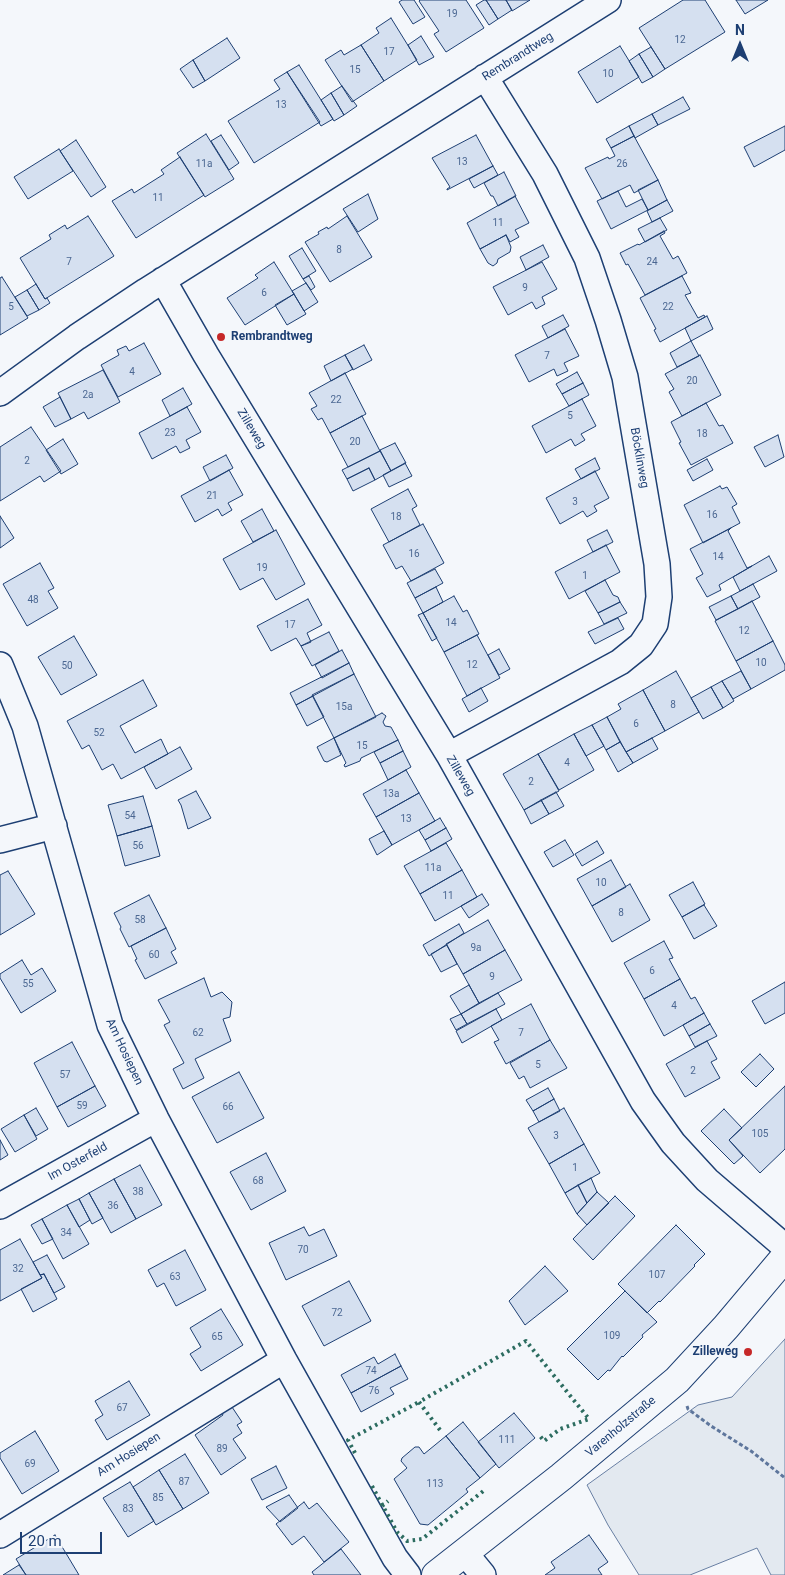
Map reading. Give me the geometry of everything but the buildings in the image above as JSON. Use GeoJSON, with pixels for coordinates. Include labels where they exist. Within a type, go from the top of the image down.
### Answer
{"type":"FeatureCollection","features":[{"type":"Feature","properties":{"kind":"street","name":"Rembrandtweg"},"geometry":{"type":"LineString","coordinates":[[0,393],[77,337],[163,280],[608,0]]}},
{"type":"Feature","properties":{"kind":"street","name":"Böcklinweg"},"geometry":{"type":"LineString","coordinates":[[449,755],[620,662],[641,645],[655,624],[659,597],[657,564],[625,378],[608,320],[587,258],[545,174],[485,77]]}},
{"type":"Feature","properties":{"kind":"street","name":"Zilleweg"},"geometry":{"type":"LineString","coordinates":[[163,280],[449,755],[643,1101],[673,1143],[707,1180],[785,1247]]}},
{"type":"Feature","properties":{"kind":"street","name":"Am Hosiepen"},"geometry":{"type":"LineString","coordinates":[[0,664],[25,726],[110,1024],[156,1119],[284,1360],[395,1558],[408,1575]]}},
{"type":"Feature","properties":{"kind":"street"},"geometry":{"type":"LineString","coordinates":[[0,840],[54,826]]}},
{"type":"Feature","properties":{"kind":"street","name":"Im Osterfeld"},"geometry":{"type":"LineString","coordinates":[[0,1206],[156,1119]]}},
{"type":"Feature","properties":{"kind":"street","name":"Varenholzstraße"},"geometry":{"type":"LineString","coordinates":[[436,1575],[561,1477],[677,1380],[726,1327],[785,1257]]}},
{"type":"Feature","properties":{"kind":"street","name":"Am Hosiepen"},"geometry":{"type":"LineString","coordinates":[[0,1535],[284,1360]]}},
{"type":"Feature","properties":{"kind":"street"},"geometry":{"type":"LineString","coordinates":[[465,1553],[483,1575]]}},
{"type":"Feature","properties":{"kind":"path"},"geometry":{"type":"LineString","coordinates":[[677,1380],[688,1409],[751,1451],[785,1478]]}},
{"type":"Feature","properties":{"kind":"shaded area"},"geometry":{"type":"Polygon","coordinates":[[[785,1339],[785,1575],[771,1575],[757,1548],[690,1575],[639,1575],[608,1525],[587,1485],[698,1405],[732,1397],[785,1339]]]}},
{"type":"Feature","properties":{"kind":"hedge"},"geometry":{"type":"LineString","coordinates":[[440,1430],[419,1402],[526,1341],[589,1419],[560,1429],[544,1441],[540,1436]]}},
{"type":"Feature","properties":{"kind":"hedge"},"geometry":{"type":"LineString","coordinates":[[355,1453],[348,1440],[419,1402]]}},
{"type":"Feature","properties":{"kind":"hedge"},"geometry":{"type":"LineString","coordinates":[[372,1486],[397,1532],[407,1541],[422,1539],[486,1489]]}},
{"type":"Feature","properties":{"kind":"hedge"},"geometry":{"type":"LineString","coordinates":[[382,1506],[388,1501]]}},
{"type":"Feature","properties":{"kind":"place","name":"Rembrandtweg"},"geometry":{"type":"Point","coordinates":[221,337]}},
{"type":"Feature","properties":{"kind":"place","name":"Zilleweg"},"geometry":{"type":"Point","coordinates":[748,1352]}}]}
